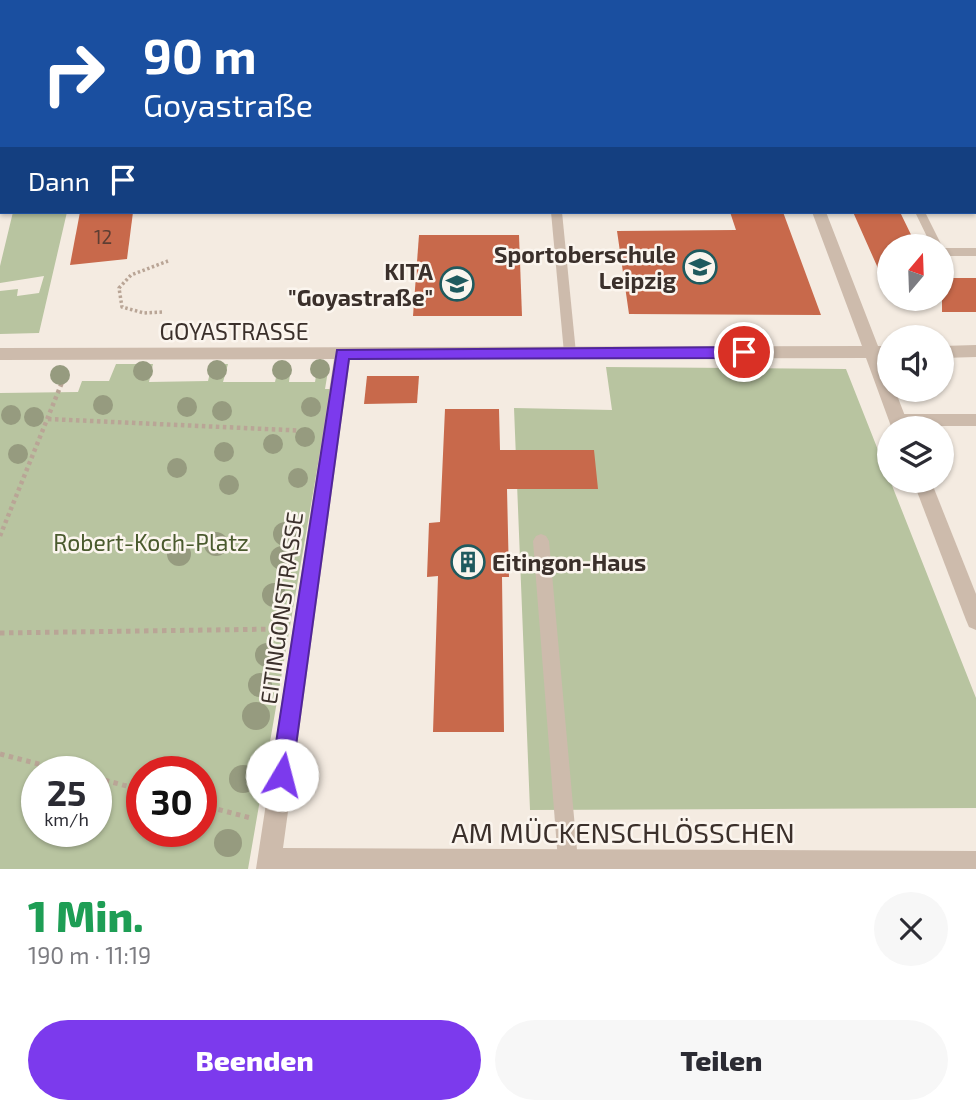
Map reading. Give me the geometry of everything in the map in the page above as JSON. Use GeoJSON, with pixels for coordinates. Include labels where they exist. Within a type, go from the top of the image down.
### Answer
{"type":"FeatureCollection","features":[{"type":"Feature","properties":{"kind":"street"},"geometry":{"type":"LineString","coordinates":[[820,214],[896,416]]}},
{"type":"Feature","properties":{"kind":"street"},"geometry":{"type":"LineString","coordinates":[[954,352],[976,351]]}},
{"type":"Feature","properties":{"kind":"street","name":"GOYASTRASSE"},"geometry":{"type":"LineString","coordinates":[[0,354],[877,352]]}},
{"type":"Feature","properties":{"kind":"street","name":"EITINGONSTRASSE"},"geometry":{"type":"LineString","coordinates":[[268,865],[343,354]]}},
{"type":"Feature","properties":{"kind":"street"},"geometry":{"type":"LineString","coordinates":[[927,493],[976,620]]}},
{"type":"Feature","properties":{"kind":"street","name":"AM MÜCKENSCHLÖSSCHEN"},"geometry":{"type":"LineString","coordinates":[[268,865],[568,861],[976,863]]}},
{"type":"Feature","properties":{"kind":"lane"},"geometry":{"type":"LineString","coordinates":[[556,214],[570,353]]}},
{"type":"Feature","properties":{"kind":"lane"},"geometry":{"type":"LineString","coordinates":[[921,214],[931,234]]}},
{"type":"Feature","properties":{"kind":"lane"},"geometry":{"type":"LineString","coordinates":[[954,252],[976,252]]}},
{"type":"Feature","properties":{"kind":"lane"},"geometry":{"type":"LineString","coordinates":[[954,421],[976,420]]}},
{"type":"Feature","properties":{"kind":"lane"},"geometry":{"type":"LineString","coordinates":[[541,541],[568,861]]}},
{"type":"Feature","properties":{"kind":"path"},"geometry":{"type":"LineString","coordinates":[[162,312],[144,313],[122,307],[117,298],[118,288],[124,279],[135,271],[168,261]]}},
{"type":"Feature","properties":{"kind":"path"},"geometry":{"type":"LineString","coordinates":[[0,536],[73,355]]}},
{"type":"Feature","properties":{"kind":"path"},"geometry":{"type":"LineString","coordinates":[[48,419],[331,432]]}},
{"type":"Feature","properties":{"kind":"path"},"geometry":{"type":"LineString","coordinates":[[0,633],[303,629]]}},
{"type":"Feature","properties":{"kind":"path"},"geometry":{"type":"LineString","coordinates":[[0,754],[21,759]]}},
{"type":"Feature","properties":{"kind":"path"},"geometry":{"type":"LineString","coordinates":[[217,809],[275,824]]}},
{"type":"Feature","properties":{"kind":"green space"},"geometry":{"type":"Polygon","coordinates":[[[13,214],[67,214],[39,333],[0,334],[0,291],[18,289],[17,296],[39,293],[44,276],[0,283],[0,266],[13,214]]]}},
{"type":"Feature","properties":{"kind":"green space","name":"Robert-Koch-Platz"},"geometry":{"type":"Polygon","coordinates":[[[116,364],[153,364],[149,382],[208,381],[212,364],[228,364],[223,382],[275,382],[279,364],[291,365],[289,382],[315,382],[318,364],[329,365],[325,389],[331,389],[248,869],[0,869],[0,393],[78,392],[82,381],[109,381],[116,364]]]}},
{"type":"Feature","properties":{"kind":"green space"},"geometry":{"type":"Polygon","coordinates":[[[606,367],[846,369],[877,447],[877,493],[895,493],[976,698],[976,808],[530,810],[514,408],[612,410],[606,367]]]}},
{"type":"Feature","properties":{"kind":"building"},"geometry":{"type":"Polygon","coordinates":[[[80,214],[133,214],[127,259],[70,265],[80,214]]]}},
{"type":"Feature","properties":{"kind":"building"},"geometry":{"type":"Polygon","coordinates":[[[731,214],[784,214],[821,315],[629,314],[617,231],[736,230],[731,214]]]}},
{"type":"Feature","properties":{"kind":"building"},"geometry":{"type":"Polygon","coordinates":[[[854,214],[901,214],[911,234],[877,234],[877,266],[854,214]]]}},
{"type":"Feature","properties":{"kind":"building"},"geometry":{"type":"Polygon","coordinates":[[[419,235],[519,235],[522,316],[413,316],[419,235]]]}},
{"type":"Feature","properties":{"kind":"building"},"geometry":{"type":"Polygon","coordinates":[[[954,278],[976,278],[976,312],[954,312],[954,278]]]}},
{"type":"Feature","properties":{"kind":"building"},"geometry":{"type":"Polygon","coordinates":[[[367,376],[419,376],[417,403],[364,404],[367,376]]]}},
{"type":"Feature","properties":{"kind":"building","name":"Eitingon-Haus"},"geometry":{"type":"Polygon","coordinates":[[[445,409],[499,409],[500,450],[594,450],[598,489],[507,489],[509,577],[502,577],[504,732],[433,732],[438,576],[427,577],[429,523],[440,522],[445,409]]]}},
{"type":"Feature","properties":{"kind":"place","name":"Sportoberschule Leipzig"},"geometry":{"type":"Point","coordinates":[700,267]}},
{"type":"Feature","properties":{"kind":"place","name":"KITA \"Goyastraße\""},"geometry":{"type":"Point","coordinates":[457,284]}},
{"type":"Feature","properties":{"kind":"place","name":"Eitingon-Haus"},"geometry":{"type":"Point","coordinates":[468,562]}},
{"type":"Feature","properties":{"kind":"route"},"geometry":{"type":"LineString","coordinates":[[282,775],[343,354],[744,352]]}}]}
